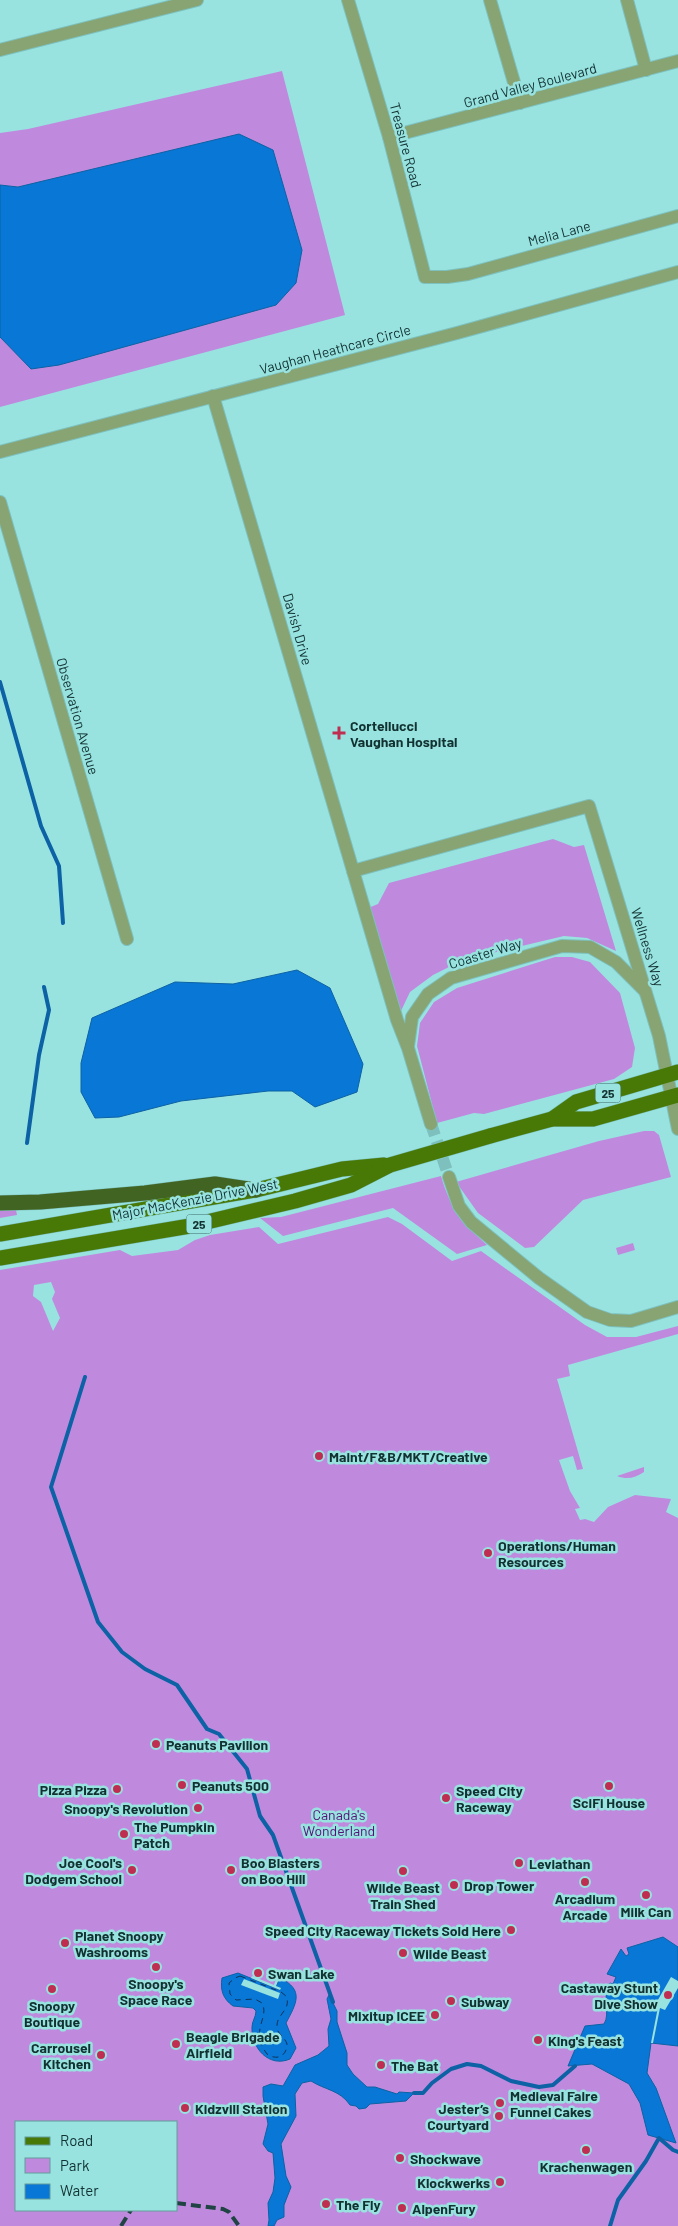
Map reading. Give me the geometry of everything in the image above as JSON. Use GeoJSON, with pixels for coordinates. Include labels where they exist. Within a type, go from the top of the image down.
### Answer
{"type":"FeatureCollection","features":[{"type":"Feature","properties":{"kind":"highway"},"geometry":{"type":"LineString","coordinates":[[0,1202],[50,1201],[215,1184],[256,1190]]}},
{"type":"Feature","properties":{"kind":"main road","name":"Major MacKenzie Drive West"},"geometry":{"type":"LineString","coordinates":[[552,1120],[576,1102],[673,1073]]}},
{"type":"Feature","properties":{"kind":"main road","name":"Major MacKenzie Drive West"},"geometry":{"type":"LineString","coordinates":[[0,1258],[190,1226],[295,1201],[351,1185],[390,1165],[490,1136],[552,1120],[593,1119],[674,1096]]}},
{"type":"Feature","properties":{"kind":"main road","name":"Major MacKenzie Drive West"},"geometry":{"type":"LineString","coordinates":[[0,1234],[256,1190],[342,1169],[390,1165]]}},
{"type":"Feature","properties":{"kind":"street"},"geometry":{"type":"LineString","coordinates":[[0,50],[197,0]]}},
{"type":"Feature","properties":{"kind":"street","name":"Treasure Road"},"geometry":{"type":"LineString","coordinates":[[348,0],[389,137],[425,277],[447,277]]}},
{"type":"Feature","properties":{"kind":"street"},"geometry":{"type":"LineString","coordinates":[[490,0],[520,103]]}},
{"type":"Feature","properties":{"kind":"street"},"geometry":{"type":"LineString","coordinates":[[627,0],[646,70]]}},
{"type":"Feature","properties":{"kind":"street","name":"Grand Valley Boulevard"},"geometry":{"type":"LineString","coordinates":[[389,137],[678,61]]}},
{"type":"Feature","properties":{"kind":"street","name":"Melia Lane"},"geometry":{"type":"LineString","coordinates":[[447,277],[468,274],[678,216]]}},
{"type":"Feature","properties":{"kind":"street","name":"Vaughan Heathcare Circle"},"geometry":{"type":"LineString","coordinates":[[0,452],[457,333],[678,272]]}},
{"type":"Feature","properties":{"kind":"street","name":"Davish Drive"},"geometry":{"type":"LineString","coordinates":[[213,396],[397,1020],[408,1048]]}},
{"type":"Feature","properties":{"kind":"street","name":"Observation Avenue"},"geometry":{"type":"LineString","coordinates":[[0,502],[127,939]]}},
{"type":"Feature","properties":{"kind":"street","name":"Wellness Way"},"geometry":{"type":"LineString","coordinates":[[353,871],[590,806],[673,1073],[678,1129]]}},
{"type":"Feature","properties":{"kind":"street","name":"Coaster Way"},"geometry":{"type":"LineString","coordinates":[[431,1124],[408,1048],[412,1016],[428,994],[451,978],[562,946],[590,947],[616,962],[647,993]]}},
{"type":"Feature","properties":{"kind":"street"},"geometry":{"type":"LineString","coordinates":[[449,1176],[459,1206],[471,1222],[539,1278],[587,1312],[610,1320],[631,1321],[678,1307]]}},
{"type":"Feature","properties":{"kind":"green space"},"geometry":{"type":"Polygon","coordinates":[[[282,71],[345,315],[0,407],[0,133],[28,129],[282,71]]]}},
{"type":"Feature","properties":{"kind":"green space"},"geometry":{"type":"Polygon","coordinates":[[[553,839],[574,847],[584,845],[616,951],[587,938],[564,936],[463,960],[433,975],[410,992],[400,1013],[368,908],[378,904],[389,883],[553,839]]]}},
{"type":"Feature","properties":{"kind":"green space"},"geometry":{"type":"Polygon","coordinates":[[[555,957],[572,957],[590,962],[620,993],[635,1048],[632,1067],[614,1079],[484,1114],[474,1113],[437,1123],[417,1046],[420,1023],[434,1002],[457,988],[555,957]]]}},
{"type":"Feature","properties":{"kind":"green space"},"geometry":{"type":"Polygon","coordinates":[[[644,1131],[654,1131],[659,1135],[671,1177],[583,1200],[534,1247],[525,1248],[478,1213],[456,1182],[599,1141],[644,1131]]]}},
{"type":"Feature","properties":{"kind":"green space"},"geometry":{"type":"Polygon","coordinates":[[[441,1176],[458,1214],[487,1245],[457,1254],[393,1208],[283,1236],[260,1218],[281,1217],[441,1176]]]}},
{"type":"Feature","properties":{"kind":"green space"},"geometry":{"type":"Polygon","coordinates":[[[16,1210],[17,1215],[0,1218],[0,1211],[16,1210]]]}},
{"type":"Feature","properties":{"kind":"green space","name":"Canada's Wonderland"},"geometry":{"type":"Polygon","coordinates":[[[388,1217],[402,1224],[452,1261],[481,1251],[585,1325],[607,1337],[636,1337],[678,1326],[678,1334],[568,1365],[570,1376],[557,1379],[583,1469],[577,1470],[573,1456],[559,1460],[570,1491],[580,1508],[575,1509],[580,1520],[585,1519],[594,1522],[608,1507],[635,1495],[671,1499],[666,1512],[678,1518],[678,2226],[0,2226],[0,1270],[120,1250],[132,1256],[178,1250],[195,1240],[210,1235],[259,1227],[278,1244],[388,1217]],[[51,1282],[34,1285],[33,1296],[41,1302],[53,1331],[60,1318],[52,1299],[55,1292],[51,1282]]]}},
{"type":"Feature","properties":{"kind":"green space"},"geometry":{"type":"Polygon","coordinates":[[[633,1243],[635,1250],[618,1255],[616,1248],[633,1243]]]}},
{"type":"Feature","properties":{"kind":"green space"},"geometry":{"type":"Polygon","coordinates":[[[644,1467],[644,1472],[634,1477],[624,1478],[617,1476],[644,1467]]]}},
{"type":"Feature","properties":{"kind":"water"},"geometry":{"type":"Polygon","coordinates":[[[239,134],[273,150],[302,250],[296,283],[276,305],[59,365],[31,369],[0,337],[0,185],[18,187],[239,134]]]}},
{"type":"Feature","properties":{"kind":"water"},"geometry":{"type":"Polygon","coordinates":[[[297,970],[330,988],[363,1064],[357,1092],[315,1107],[292,1091],[268,1091],[181,1101],[119,1117],[95,1118],[81,1092],[81,1063],[92,1018],[175,982],[233,984],[297,970]]]}},
{"type":"Feature","properties":{"kind":"water"},"geometry":{"type":"Polygon","coordinates":[[[663,1937],[678,1947],[678,2046],[651,2043],[647,2073],[656,2088],[676,2143],[648,2135],[640,2103],[629,2084],[592,2064],[568,2066],[585,2026],[604,2024],[606,2020],[607,1989],[610,1983],[613,1984],[616,1977],[607,1974],[621,1949],[626,1956],[629,1954],[627,1948],[663,1937]]]}},
{"type":"Feature","properties":{"kind":"water"},"geometry":{"type":"Polygon","coordinates":[[[238,1973],[280,1990],[276,1986],[280,1978],[293,1987],[296,1993],[295,2004],[286,2023],[296,2048],[290,2059],[275,2061],[263,2054],[258,2049],[252,2035],[252,2025],[256,2011],[253,2008],[233,2006],[225,1997],[221,1986],[222,1978],[238,1973]]]}},
{"type":"Feature","properties":{"kind":"water"},"geometry":{"type":"Polygon","coordinates":[[[329,1995],[337,2011],[337,2022],[347,2053],[347,2065],[353,2074],[367,2087],[375,2087],[397,2094],[399,2092],[414,2093],[406,2101],[370,2104],[366,2108],[359,2109],[356,2106],[350,2105],[337,2093],[311,2081],[302,2083],[295,2094],[296,2116],[281,2144],[286,2176],[291,2187],[284,2205],[284,2217],[277,2220],[274,2226],[268,2226],[268,2203],[273,2192],[275,2178],[273,2153],[268,2151],[263,2144],[268,2124],[263,2087],[271,2084],[283,2086],[295,2065],[318,2055],[329,2046],[328,2029],[331,2019],[327,1999],[329,1995]]]}},
{"type":"Feature","properties":{"kind":"pier"},"geometry":{"type":"Polygon","coordinates":[[[252,1976],[274,1985],[277,1976],[280,1976],[276,1986],[281,1988],[280,1990],[251,1978],[252,1976]]]}},
{"type":"Feature","properties":{"kind":"pier","name":"Castaway Stunt Dive Show"},"geometry":{"type":"Polygon","coordinates":[[[671,1977],[678,1981],[678,1988],[665,2010],[660,2008],[653,2043],[651,2043],[658,2007],[655,2005],[671,1977]]]}},
{"type":"Feature","properties":{"kind":"pier"},"geometry":{"type":"Polygon","coordinates":[[[244,1979],[280,1993],[278,1999],[241,1985],[244,1979]]]}},
{"type":"Feature","properties":{"kind":"waterway"},"geometry":{"type":"LineString","coordinates":[[0,682],[41,826],[59,866],[63,923]]}},
{"type":"Feature","properties":{"kind":"waterway"},"geometry":{"type":"LineString","coordinates":[[27,1143],[39,1055],[49,1010],[44,987]]}},
{"type":"Feature","properties":{"kind":"waterway"},"geometry":{"type":"LineString","coordinates":[[85,1377],[51,1487],[98,1622],[122,1652],[145,1669],[177,1685],[207,1729],[219,1734],[247,1769],[260,1816],[273,1835],[333,2002]]}},
{"type":"Feature","properties":{"kind":"waterway"},"geometry":{"type":"LineString","coordinates":[[414,2093],[423,2093],[432,2083],[451,2069],[467,2064],[481,2066],[511,2081],[539,2087],[553,2085],[575,2066]]}},
{"type":"Feature","properties":{"kind":"waterway"},"geometry":{"type":"LineString","coordinates":[[610,2226],[618,2200],[646,2161],[659,2138],[678,2152]]}},
{"type":"Feature","properties":{"kind":"ferry route"},"geometry":{"type":"LineString","coordinates":[[240,1976],[281,1992],[286,1996],[286,2009],[277,2023],[278,2032],[287,2044],[287,2048],[281,2056],[274,2057],[267,2054],[262,2046],[260,2038],[264,2014],[262,2003],[255,1999],[236,2000],[230,1994],[229,1983],[240,1976]]}},
{"type":"Feature","properties":{"kind":"tunnel"},"geometry":{"type":"LineString","coordinates":[[431,1124],[449,1177]]}},
{"type":"Feature","properties":{"kind":"railway"},"geometry":{"type":"LineString","coordinates":[[178,2203],[223,2209],[229,2212],[239,2226]]}},
{"type":"Feature","properties":{"kind":"railway"},"geometry":{"type":"LineString","coordinates":[[121,2226],[130,2211]]}},
{"type":"Feature","properties":{"kind":"place","name":"Cortellucci Vaughan Hospital"},"geometry":{"type":"Point","coordinates":[339,733]}},
{"type":"Feature","properties":{"kind":"place","name":"Maint/F&B/MKT/Creative"},"geometry":{"type":"Point","coordinates":[319,1456]}},
{"type":"Feature","properties":{"kind":"place","name":"Operations/Human Resources"},"geometry":{"type":"Point","coordinates":[488,1553]}},
{"type":"Feature","properties":{"kind":"place","name":"Peanuts Pavilion"},"geometry":{"type":"Point","coordinates":[156,1744]}},
{"type":"Feature","properties":{"kind":"place","name":"Peanuts 500"},"geometry":{"type":"Point","coordinates":[182,1785]}},
{"type":"Feature","properties":{"kind":"place","name":"SciFi House"},"geometry":{"type":"Point","coordinates":[609,1786]}},
{"type":"Feature","properties":{"kind":"place","name":"Pizza Pizza"},"geometry":{"type":"Point","coordinates":[117,1789]}},
{"type":"Feature","properties":{"kind":"place","name":"Speed City Raceway"},"geometry":{"type":"Point","coordinates":[446,1798]}},
{"type":"Feature","properties":{"kind":"place","name":"Snoopy's Revolution"},"geometry":{"type":"Point","coordinates":[198,1808]}},
{"type":"Feature","properties":{"kind":"place","name":"The Pumpkin Patch"},"geometry":{"type":"Point","coordinates":[124,1834]}},
{"type":"Feature","properties":{"kind":"place","name":"Leviathan"},"geometry":{"type":"Point","coordinates":[519,1863]}},
{"type":"Feature","properties":{"kind":"place","name":"Joe Cool's Dodgem School"},"geometry":{"type":"Point","coordinates":[132,1870]}},
{"type":"Feature","properties":{"kind":"place","name":"Boo Blasters on Boo Hill"},"geometry":{"type":"Point","coordinates":[231,1870]}},
{"type":"Feature","properties":{"kind":"place","name":"Wilde Beast Train Shed"},"geometry":{"type":"Point","coordinates":[403,1871]}},
{"type":"Feature","properties":{"kind":"place","name":"Arcadium Arcade"},"geometry":{"type":"Point","coordinates":[585,1882]}},
{"type":"Feature","properties":{"kind":"place","name":"Drop Tower"},"geometry":{"type":"Point","coordinates":[454,1885]}},
{"type":"Feature","properties":{"kind":"place","name":"Milk Can"},"geometry":{"type":"Point","coordinates":[646,1895]}},
{"type":"Feature","properties":{"kind":"place","name":"Speed City Raceway Tickets Sold Here"},"geometry":{"type":"Point","coordinates":[511,1930]}},
{"type":"Feature","properties":{"kind":"place","name":"Planet Snoopy Washrooms"},"geometry":{"type":"Point","coordinates":[65,1943]}},
{"type":"Feature","properties":{"kind":"place","name":"Wilde Beast"},"geometry":{"type":"Point","coordinates":[403,1953]}},
{"type":"Feature","properties":{"kind":"place","name":"Snoopy's Space Race"},"geometry":{"type":"Point","coordinates":[156,1967]}},
{"type":"Feature","properties":{"kind":"place","name":"Swan Lake"},"geometry":{"type":"Point","coordinates":[258,1973]}},
{"type":"Feature","properties":{"kind":"place","name":"Snoopy Boutique"},"geometry":{"type":"Point","coordinates":[52,1989]}},
{"type":"Feature","properties":{"kind":"place","name":"Castaway Stunt Dive Show"},"geometry":{"type":"Point","coordinates":[668,1995]}},
{"type":"Feature","properties":{"kind":"place","name":"Subway"},"geometry":{"type":"Point","coordinates":[451,2001]}},
{"type":"Feature","properties":{"kind":"place","name":"Mixitup ICEE"},"geometry":{"type":"Point","coordinates":[435,2015]}},
{"type":"Feature","properties":{"kind":"place","name":"King's Feast"},"geometry":{"type":"Point","coordinates":[538,2040]}},
{"type":"Feature","properties":{"kind":"place","name":"Beagle Brigade Airfield"},"geometry":{"type":"Point","coordinates":[176,2044]}},
{"type":"Feature","properties":{"kind":"place","name":"Carrousel Kitchen"},"geometry":{"type":"Point","coordinates":[101,2055]}},
{"type":"Feature","properties":{"kind":"place","name":"The Bat"},"geometry":{"type":"Point","coordinates":[381,2065]}},
{"type":"Feature","properties":{"kind":"place","name":"Medieval Faire Funnel Cakes"},"geometry":{"type":"Point","coordinates":[500,2103]}},
{"type":"Feature","properties":{"kind":"place","name":"Kidzvill Station"},"geometry":{"type":"Point","coordinates":[185,2108]}},
{"type":"Feature","properties":{"kind":"place","name":"Jester’s Courtyard"},"geometry":{"type":"Point","coordinates":[499,2116]}},
{"type":"Feature","properties":{"kind":"place","name":"Krachenwagen"},"geometry":{"type":"Point","coordinates":[586,2150]}},
{"type":"Feature","properties":{"kind":"place","name":"Shockwave"},"geometry":{"type":"Point","coordinates":[400,2158]}},
{"type":"Feature","properties":{"kind":"place","name":"Klockwerks"},"geometry":{"type":"Point","coordinates":[500,2182]}},
{"type":"Feature","properties":{"kind":"place","name":"The Fly"},"geometry":{"type":"Point","coordinates":[326,2204]}},
{"type":"Feature","properties":{"kind":"place","name":"AlpenFury"},"geometry":{"type":"Point","coordinates":[402,2208]}}]}
